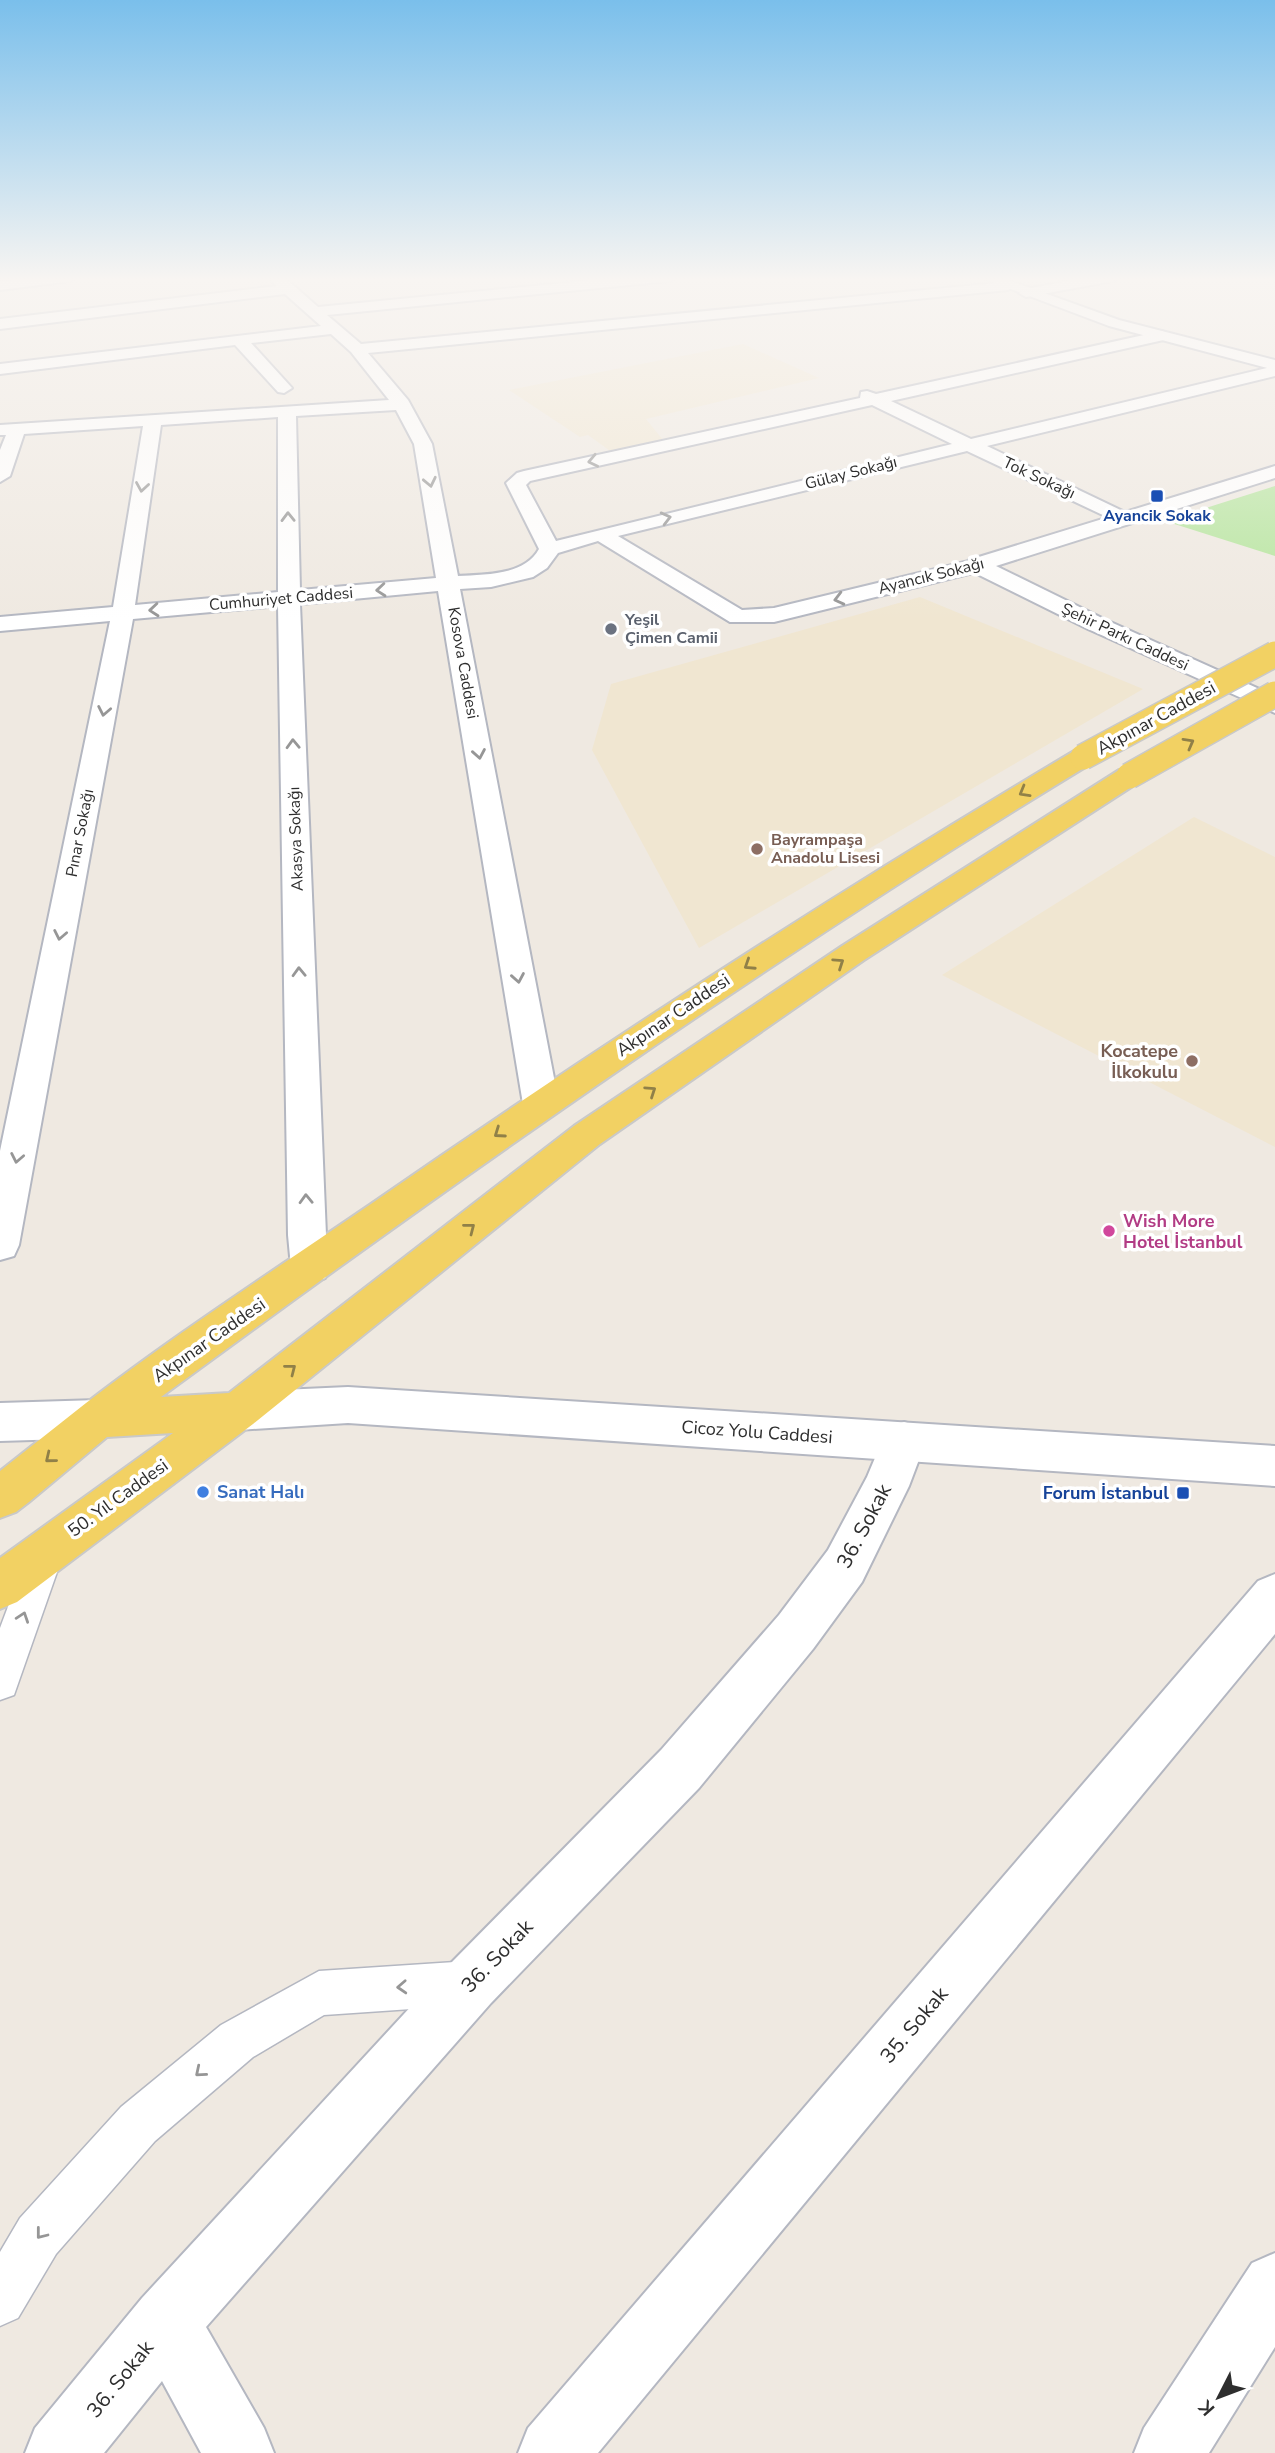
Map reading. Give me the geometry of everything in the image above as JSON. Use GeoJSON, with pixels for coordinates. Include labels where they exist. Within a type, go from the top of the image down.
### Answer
{"type":"FeatureCollection","features":[{"type":"Feature","properties":{"kind":"main road","name":"Akpınar Caddesi"},"geometry":{"type":"LineString","coordinates":[[99,1419],[541,1104],[699,997],[1083,757],[1275,654]]}},
{"type":"Feature","properties":{"kind":"main road","name":"Akpınar Caddesi"},"geometry":{"type":"LineString","coordinates":[[238,1411],[587,1135],[853,953],[1129,776],[1275,694]]}},
{"type":"Feature","properties":{"kind":"main road"},"geometry":{"type":"LineString","coordinates":[[0,1497],[99,1419],[238,1411]]}},
{"type":"Feature","properties":{"kind":"main road","name":"50. Yıl Caddesi"},"geometry":{"type":"LineString","coordinates":[[0,1586],[238,1411]]}},
{"type":"Feature","properties":{"kind":"street"},"geometry":{"type":"LineString","coordinates":[[279,391],[285,399]]}},
{"type":"Feature","properties":{"kind":"street","name":"Kosova Caddesi"},"geometry":{"type":"LineString","coordinates":[[392,391],[402,404],[423,444],[541,1104]]}},
{"type":"Feature","properties":{"kind":"street","name":"Tok Sokağı"},"geometry":{"type":"LineString","coordinates":[[858,391],[1124,519]]}},
{"type":"Feature","properties":{"kind":"street"},"geometry":{"type":"LineString","coordinates":[[550,549],[518,491],[516,483],[524,477],[908,391]]}},
{"type":"Feature","properties":{"kind":"street","name":"Gülay Sokağı"},"geometry":{"type":"LineString","coordinates":[[550,549],[600,534],[1190,391]]}},
{"type":"Feature","properties":{"kind":"street"},"geometry":{"type":"LineString","coordinates":[[0,477],[8,430],[153,420],[285,399],[402,404]]}},
{"type":"Feature","properties":{"kind":"street","name":"Akasya Sokağı"},"geometry":{"type":"LineString","coordinates":[[285,399],[307,1235],[311,1267]]}},
{"type":"Feature","properties":{"kind":"street","name":"Pınar Sokağı"},"geometry":{"type":"LineString","coordinates":[[0,1245],[123,613],[153,420]]}},
{"type":"Feature","properties":{"kind":"street","name":"Ayancık Sokağı"},"geometry":{"type":"LineString","coordinates":[[600,534],[738,617],[775,615],[977,565],[1275,472]]}},
{"type":"Feature","properties":{"kind":"street","name":"Cumhuriyet Caddesi"},"geometry":{"type":"LineString","coordinates":[[0,624],[449,584],[523,574],[538,566],[550,549]]}},
{"type":"Feature","properties":{"kind":"street","name":"Şehir Parkı Caddesi"},"geometry":{"type":"LineString","coordinates":[[977,565],[1096,624],[1275,705]]}},
{"type":"Feature","properties":{"kind":"street","name":"Cicoz Yolu Caddesi"},"geometry":{"type":"LineString","coordinates":[[238,1411],[348,1405],[1275,1466]]}},
{"type":"Feature","properties":{"kind":"street"},"geometry":{"type":"LineString","coordinates":[[0,1422],[99,1419]]}},
{"type":"Feature","properties":{"kind":"street","name":"36. Sokak"},"geometry":{"type":"LineString","coordinates":[[60,2453],[166,2322],[471,1983],[680,1769],[796,1632],[845,1566],[886,1486],[904,1441]]}},
{"type":"Feature","properties":{"kind":"street","name":"35. Sokak"},"geometry":{"type":"LineString","coordinates":[[553,2453],[1275,1597]]}},
{"type":"Feature","properties":{"kind":"street"},"geometry":{"type":"LineString","coordinates":[[1169,2453],[1275,2287]]}},
{"type":"Feature","properties":{"kind":"street"},"geometry":{"type":"LineString","coordinates":[[166,2322],[239,2453]]}},
{"type":"Feature","properties":{"kind":"lane"},"geometry":{"type":"LineString","coordinates":[[0,1681],[46,1552]]}},
{"type":"Feature","properties":{"kind":"lane"},"geometry":{"type":"LineString","coordinates":[[0,2300],[38,2236],[138,2124],[237,2041],[319,1993],[471,1983]]}},
{"type":"Feature","properties":{"kind":"shaded area"},"geometry":{"type":"Polygon","coordinates":[[[511,391],[762,391],[646,419],[663,440],[613,453],[588,435],[580,437],[511,391]]]}},
{"type":"Feature","properties":{"kind":"shaded area","name":"Bayrampaşa Anadolu Lisesi"},"geometry":{"type":"Polygon","coordinates":[[[920,597],[1143,689],[699,948],[592,750],[611,684],[920,597]]]}},
{"type":"Feature","properties":{"kind":"shaded area","name":"Kocatepe İlkokulu"},"geometry":{"type":"Polygon","coordinates":[[[1194,817],[1275,857],[1275,1147],[942,975],[1194,817]]]}},
{"type":"Feature","properties":{"kind":"green space"},"geometry":{"type":"Polygon","coordinates":[[[1275,486],[1275,556],[1165,521],[1275,486]]]}},
{"type":"Feature","properties":{"kind":"place","name":"Ayancik Sokak"},"geometry":{"type":"Point","coordinates":[1157,496]}},
{"type":"Feature","properties":{"kind":"place","name":"Yeşil Çimen Camii"},"geometry":{"type":"Point","coordinates":[611,629]}},
{"type":"Feature","properties":{"kind":"place","name":"Bayrampaşa Anadolu Lisesi"},"geometry":{"type":"Point","coordinates":[757,849]}},
{"type":"Feature","properties":{"kind":"place","name":"Kocatepe İlkokulu"},"geometry":{"type":"Point","coordinates":[1192,1061]}},
{"type":"Feature","properties":{"kind":"place","name":"Wish More Hotel İstanbul"},"geometry":{"type":"Point","coordinates":[1109,1231]}},
{"type":"Feature","properties":{"kind":"place","name":"Sanat Halı"},"geometry":{"type":"Point","coordinates":[203,1492]}},
{"type":"Feature","properties":{"kind":"place","name":"Forum İstanbul"},"geometry":{"type":"Point","coordinates":[1183,1493]}}]}
